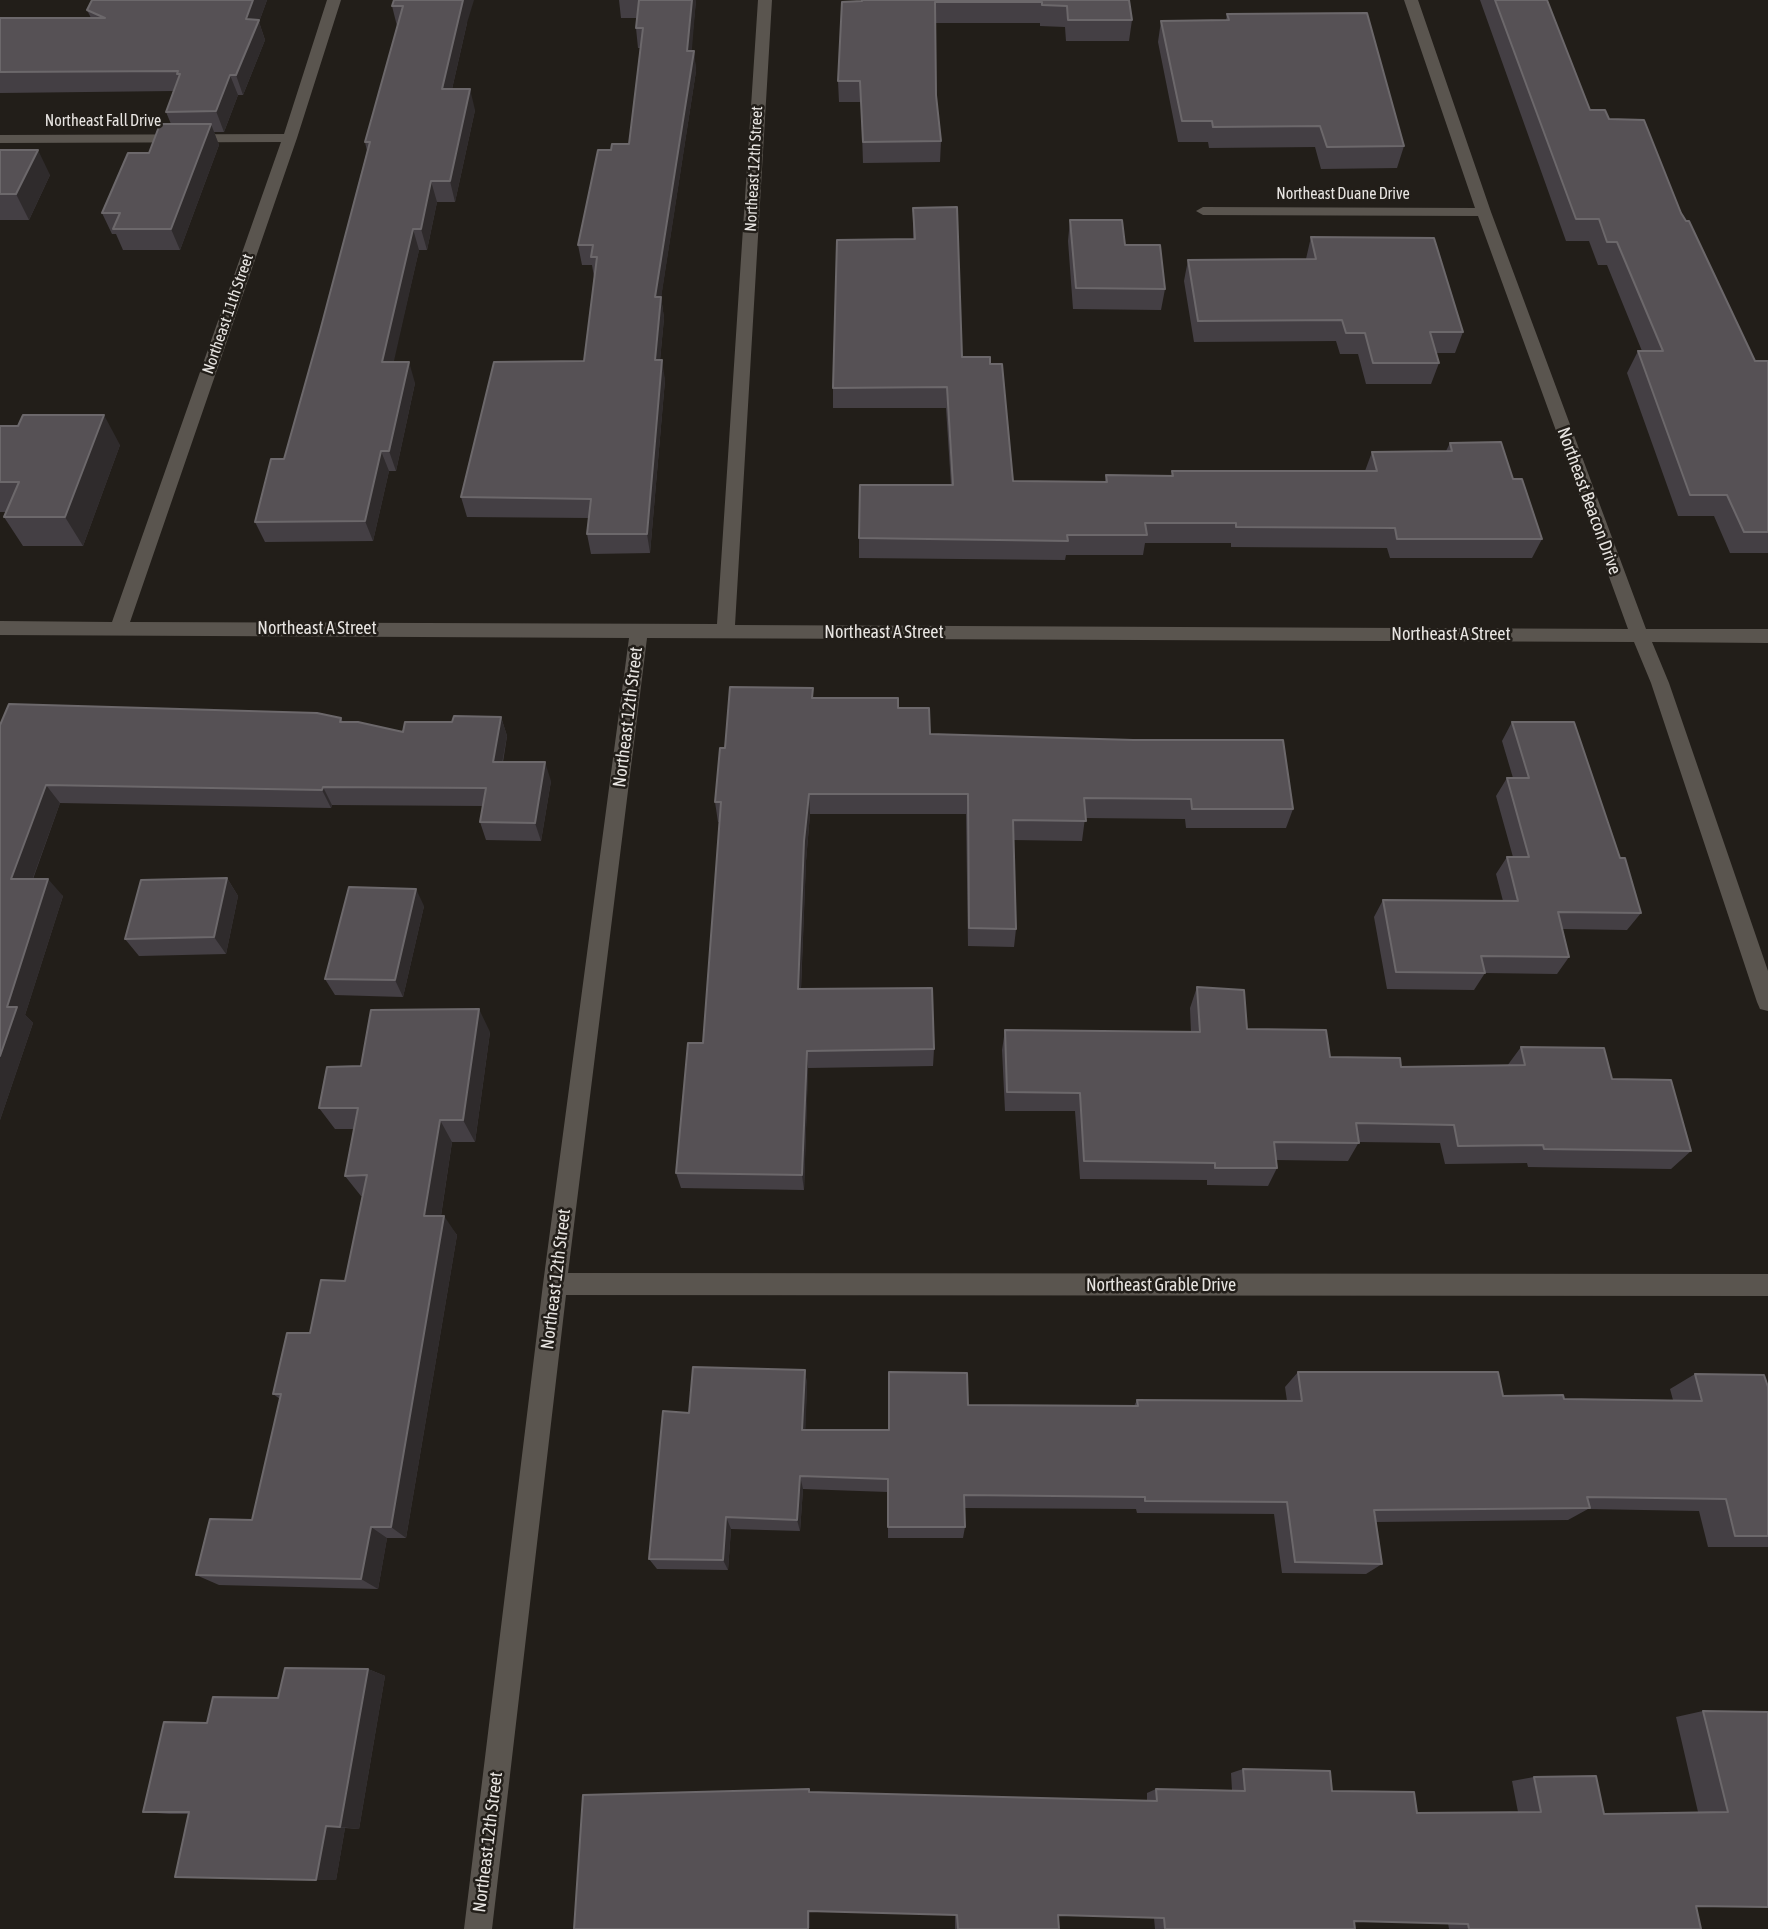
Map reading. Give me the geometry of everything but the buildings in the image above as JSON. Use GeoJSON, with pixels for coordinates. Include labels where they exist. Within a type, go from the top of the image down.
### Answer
{"type":"FeatureCollection","features":[{"type":"Feature","properties":{"kind":"street","name":"Northeast 11th Street"},"geometry":{"type":"LineString","coordinates":[[119,627],[289,138],[334,0]]}},
{"type":"Feature","properties":{"kind":"street","name":"Northeast 12th Street"},"geometry":{"type":"LineString","coordinates":[[726,631],[765,0]]}},
{"type":"Feature","properties":{"kind":"street","name":"Northeast Beacon Drive"},"geometry":{"type":"LineString","coordinates":[[1411,0],[1484,212],[1639,635],[1660,682],[1768,1002]]}},
{"type":"Feature","properties":{"kind":"street","name":"Northeast Fall Drive"},"geometry":{"type":"LineString","coordinates":[[0,139],[289,138]]}},
{"type":"Feature","properties":{"kind":"street","name":"Northeast Duane Drive"},"geometry":{"type":"LineString","coordinates":[[1203,211],[1484,212]]}},
{"type":"Feature","properties":{"kind":"street","name":"Northeast A Street"},"geometry":{"type":"LineString","coordinates":[[0,628],[1768,636]]}},
{"type":"Feature","properties":{"kind":"street","name":"Northeast 12th Street"},"geometry":{"type":"LineString","coordinates":[[478,1929],[555,1284],[639,630]]}},
{"type":"Feature","properties":{"kind":"street","name":"Northeast Grable Drive"},"geometry":{"type":"LineString","coordinates":[[555,1284],[1768,1285]]}}]}
